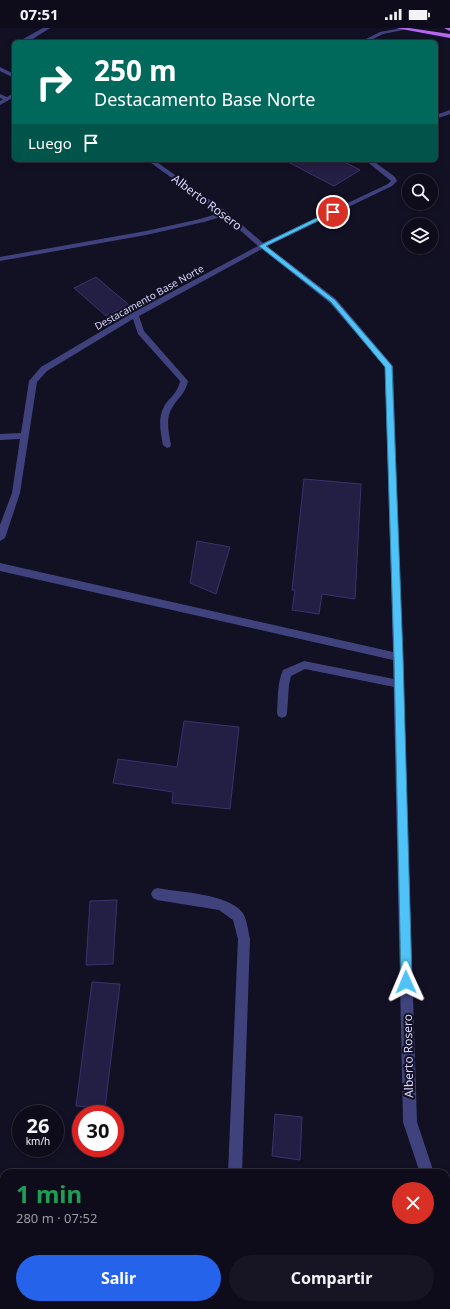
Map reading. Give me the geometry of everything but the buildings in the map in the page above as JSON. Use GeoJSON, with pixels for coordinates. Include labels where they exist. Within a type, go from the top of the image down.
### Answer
{"type":"FeatureCollection","features":[{"type":"Feature","properties":{"kind":"main road"},"geometry":{"type":"LineString","coordinates":[[399,28],[450,36]]}},
{"type":"Feature","properties":{"kind":"street"},"geometry":{"type":"LineString","coordinates":[[25,40],[46,28]]}},
{"type":"Feature","properties":{"kind":"street"},"geometry":{"type":"LineString","coordinates":[[366,40],[383,30],[406,29]]}},
{"type":"Feature","properties":{"kind":"street"},"geometry":{"type":"LineString","coordinates":[[0,69],[12,75]]}},
{"type":"Feature","properties":{"kind":"street"},"geometry":{"type":"LineString","coordinates":[[0,96],[7,99]]}},
{"type":"Feature","properties":{"kind":"street"},"geometry":{"type":"LineString","coordinates":[[0,102],[12,96]]}},
{"type":"Feature","properties":{"kind":"street"},"geometry":{"type":"LineString","coordinates":[[438,116],[450,112]]}},
{"type":"Feature","properties":{"kind":"street","name":"Alberto Rosero"},"geometry":{"type":"LineString","coordinates":[[153,162],[225,213],[262,246],[333,301],[389,366],[410,1122],[426,1169]]}},
{"type":"Feature","properties":{"kind":"street","name":"Destacamento Base Norte"},"geometry":{"type":"LineString","coordinates":[[0,538],[16,493],[33,381],[44,369],[135,315],[262,246],[390,185],[394,181],[393,178],[371,162]]}},
{"type":"Feature","properties":{"kind":"street"},"geometry":{"type":"LineString","coordinates":[[0,259],[146,233],[202,221],[225,213]]}},
{"type":"Feature","properties":{"kind":"street"},"geometry":{"type":"LineString","coordinates":[[135,315],[140,332],[184,381],[182,392],[167,408],[164,428],[167,445]]}},
{"type":"Feature","properties":{"kind":"street"},"geometry":{"type":"LineString","coordinates":[[0,438],[25,436]]}},
{"type":"Feature","properties":{"kind":"street"},"geometry":{"type":"LineString","coordinates":[[0,567],[398,657]]}},
{"type":"Feature","properties":{"kind":"street"},"geometry":{"type":"LineString","coordinates":[[282,713],[284,685],[287,673],[304,665],[399,684]]}},
{"type":"Feature","properties":{"kind":"street"},"geometry":{"type":"LineString","coordinates":[[157,894],[221,904],[238,916],[244,939],[235,1169]]}},
{"type":"Feature","properties":{"kind":"route"},"geometry":{"type":"LineString","coordinates":[[333,212],[262,246],[333,301],[389,366],[406,982]]}}]}
